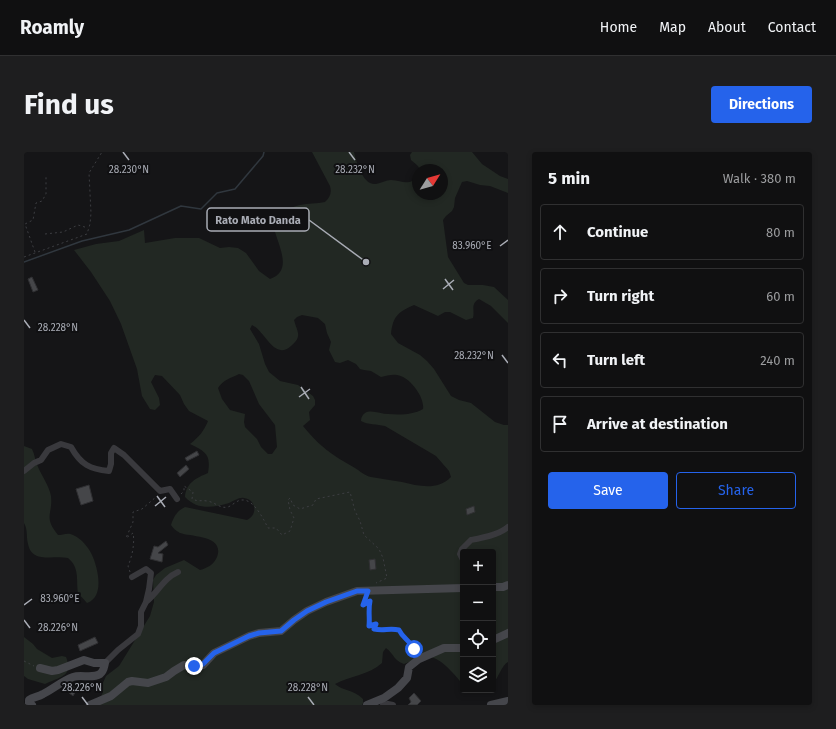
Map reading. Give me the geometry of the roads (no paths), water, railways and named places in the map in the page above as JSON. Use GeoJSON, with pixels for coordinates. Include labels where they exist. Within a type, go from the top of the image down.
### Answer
{"type":"FeatureCollection","features":[{"type":"Feature","properties":{"kind":"street"},"geometry":{"type":"LineString","coordinates":[[24,471],[34,463],[41,460],[48,450],[62,444],[71,448],[77,458],[94,470],[109,471],[111,464],[111,453],[114,448],[124,455],[160,491],[170,489],[177,499]]}},
{"type":"Feature","properties":{"kind":"street"},"geometry":{"type":"LineString","coordinates":[[462,549],[470,540],[478,539],[504,530],[508,527]]}},
{"type":"Feature","properties":{"kind":"street"},"geometry":{"type":"LineString","coordinates":[[32,705],[29,703],[29,700],[32,698],[42,695],[53,687],[74,677],[88,677],[99,674],[103,671],[105,663],[138,634],[141,626],[141,612],[146,602],[151,581],[151,573],[146,569],[132,577]]}},
{"type":"Feature","properties":{"kind":"street"},"geometry":{"type":"LineString","coordinates":[[146,602],[164,581],[178,572]]}},
{"type":"Feature","properties":{"kind":"street"},"geometry":{"type":"LineString","coordinates":[[496,587],[508,585]]}},
{"type":"Feature","properties":{"kind":"street"},"geometry":{"type":"LineString","coordinates":[[90,705],[111,696],[128,682],[148,683],[166,677],[184,665],[194,666],[203,664],[214,653],[233,643],[259,633],[278,632],[307,611],[326,602],[357,591],[460,586]]}},
{"type":"Feature","properties":{"kind":"street"},"geometry":{"type":"LineString","coordinates":[[496,639],[508,633]]}},
{"type":"Feature","properties":{"kind":"street"},"geometry":{"type":"LineString","coordinates":[[367,705],[384,698],[398,688],[407,678],[410,667],[419,659],[444,648],[460,648]]}},
{"type":"Feature","properties":{"kind":"street"},"geometry":{"type":"LineString","coordinates":[[40,668],[52,671],[58,670],[84,660],[94,663],[105,663]]}},
{"type":"Feature","properties":{"kind":"street"},"geometry":{"type":"LineString","coordinates":[[491,705],[508,701]]}},
{"type":"Feature","properties":{"kind":"street"},"geometry":{"type":"LineString","coordinates":[[383,705],[393,705]]}},
{"type":"Feature","properties":{"kind":"waterway"},"geometry":{"type":"LineString","coordinates":[[24,262],[82,241],[129,230],[181,206],[201,209],[217,193],[235,189],[263,156],[264,152]]}},
{"type":"Feature","properties":{"kind":"place","name":"Rato Mato Danda"},"geometry":{"type":"Point","coordinates":[366,262]}}]}
